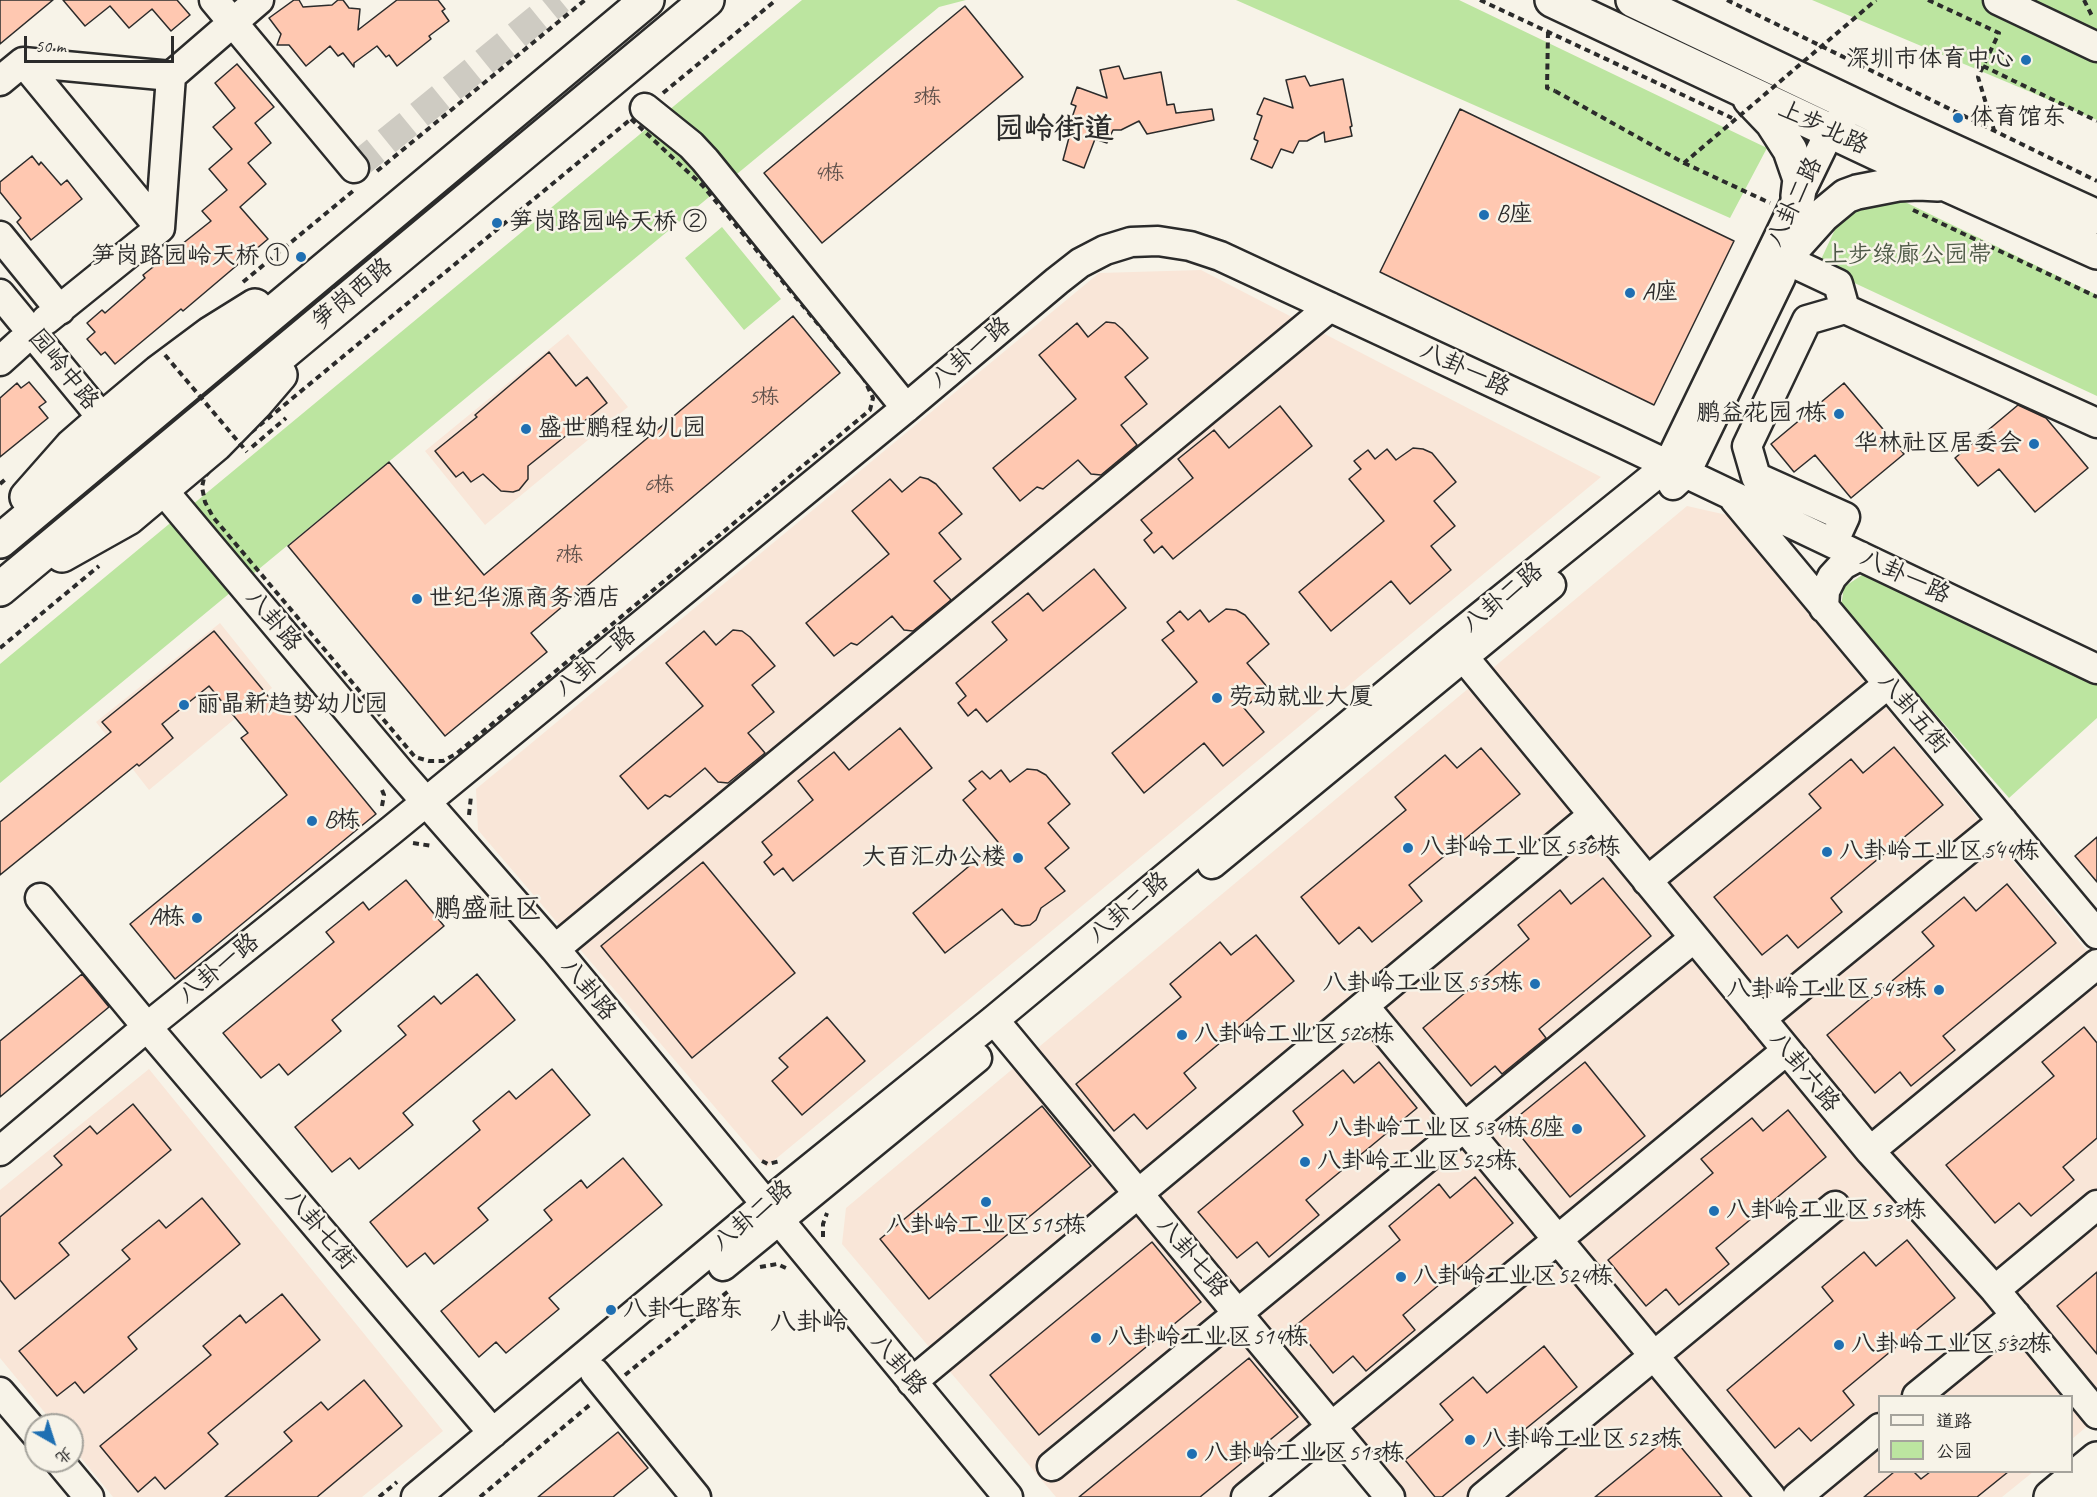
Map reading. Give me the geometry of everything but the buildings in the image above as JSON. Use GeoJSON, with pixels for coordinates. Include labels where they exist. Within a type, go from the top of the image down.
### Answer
{"type":"FeatureCollection","features":[{"type":"Feature","properties":{"kind":"main road","name":"笋岗西路"},"geometry":{"type":"LineString","coordinates":[[0,541],[647,0]]}},
{"type":"Feature","properties":{"kind":"main road","name":"笋岗西路"},"geometry":{"type":"LineString","coordinates":[[0,589],[707,0]]}},
{"type":"Feature","properties":{"kind":"main road","name":"上步北路"},"geometry":{"type":"LineString","coordinates":[[1552,0],[1739,105],[1839,135],[2097,252]]}},
{"type":"Feature","properties":{"kind":"main road","name":"上步北路"},"geometry":{"type":"LineString","coordinates":[[1633,0],[2097,217]]}},
{"type":"Feature","properties":{"kind":"main road"},"geometry":{"type":"LineString","coordinates":[[1739,105],[1772,122],[1790,150],[1800,179],[1798,196]]}},
{"type":"Feature","properties":{"kind":"main road"},"geometry":{"type":"LineString","coordinates":[[1793,253],[1823,215],[1846,196],[1898,184],[1947,184]]}},
{"type":"Feature","properties":{"kind":"main road"},"geometry":{"type":"LineString","coordinates":[[0,530],[72,446],[159,372],[210,334],[252,308],[318,275]]}},
{"type":"Feature","properties":{"kind":"main road"},"geometry":{"type":"LineString","coordinates":[[0,589],[128,518],[216,444],[256,403],[337,308]]}},
{"type":"Feature","properties":{"kind":"main road"},"geometry":{"type":"LineString","coordinates":[[2051,1497],[2097,1459]]}},
{"type":"Feature","properties":{"kind":"main road"},"geometry":{"type":"LineString","coordinates":[[2089,1497],[2097,1490]]}},
{"type":"Feature","properties":{"kind":"street"},"geometry":{"type":"LineString","coordinates":[[214,0],[362,177]]}},
{"type":"Feature","properties":{"kind":"street"},"geometry":{"type":"LineString","coordinates":[[0,236],[53,315],[160,228],[171,76],[259,0]]}},
{"type":"Feature","properties":{"kind":"street"},"geometry":{"type":"LineString","coordinates":[[1998,0],[2097,47]]}},
{"type":"Feature","properties":{"kind":"street"},"geometry":{"type":"LineString","coordinates":[[0,81],[23,62],[171,76]]}},
{"type":"Feature","properties":{"kind":"street"},"geometry":{"type":"LineString","coordinates":[[23,62],[160,228]]}},
{"type":"Feature","properties":{"kind":"street","name":"八卦二路"},"geometry":{"type":"LineString","coordinates":[[1677,469],[1798,196],[1839,135],[1855,105]]}},
{"type":"Feature","properties":{"kind":"street"},"geometry":{"type":"LineString","coordinates":[[644,109],[705,160],[906,408]]}},
{"type":"Feature","properties":{"kind":"street","name":"八卦二路"},"geometry":{"type":"LineString","coordinates":[[416,1497],[493,1433],[772,1214],[1677,469],[1793,253],[1839,135]]}},
{"type":"Feature","properties":{"kind":"street","name":"八卦一路"},"geometry":{"type":"LineString","coordinates":[[0,1151],[147,1027],[906,408],[1080,263],[1105,250],[1131,242],[1158,241],[1190,246],[1220,256],[1677,469],[2097,669]]}},
{"type":"Feature","properties":{"kind":"street"},"geometry":{"type":"LineString","coordinates":[[1793,253],[1838,284],[1845,309]]}},
{"type":"Feature","properties":{"kind":"street","name":"园岭中路"},"geometry":{"type":"LineString","coordinates":[[0,294],[103,419]]}},
{"type":"Feature","properties":{"kind":"street"},"geometry":{"type":"LineString","coordinates":[[555,949],[1330,307]]}},
{"type":"Feature","properties":{"kind":"street"},"geometry":{"type":"LineString","coordinates":[[1833,543],[1845,517],[1756,477],[1747,446],[1807,320],[1845,309],[2097,423]]}},
{"type":"Feature","properties":{"kind":"street","name":"八卦路"},"geometry":{"type":"LineString","coordinates":[[162,489],[426,801],[555,949],[1008,1497]]}},
{"type":"Feature","properties":{"kind":"street","name":"八卦五街"},"geometry":{"type":"LineString","coordinates":[[1730,494],[2097,934]]}},
{"type":"Feature","properties":{"kind":"street"},"geometry":{"type":"LineString","coordinates":[[1824,608],[1825,591],[1832,577],[1843,565],[1860,556]]}},
{"type":"Feature","properties":{"kind":"street","name":"八卦六路"},"geometry":{"type":"LineString","coordinates":[[1456,649],[1870,1151],[1995,1290],[2097,1414]]}},
{"type":"Feature","properties":{"kind":"street"},"geometry":{"type":"LineString","coordinates":[[1647,881],[1888,684]]}},
{"type":"Feature","properties":{"kind":"street"},"geometry":{"type":"LineString","coordinates":[[912,1382],[1593,815]]}},
{"type":"Feature","properties":{"kind":"street"},"geometry":{"type":"LineString","coordinates":[[1761,1019],[2003,821]]}},
{"type":"Feature","properties":{"kind":"street","name":"八卦七街"},"geometry":{"type":"LineString","coordinates":[[40,898],[493,1433]]}},
{"type":"Feature","properties":{"kind":"street"},"geometry":{"type":"LineString","coordinates":[[1052,1466],[1694,938]]}},
{"type":"Feature","properties":{"kind":"street"},"geometry":{"type":"LineString","coordinates":[[1870,1151],[2097,964]]}},
{"type":"Feature","properties":{"kind":"street"},"geometry":{"type":"LineString","coordinates":[[1364,1006],[1771,1497]]}},
{"type":"Feature","properties":{"kind":"street","name":"八卦七路"},"geometry":{"type":"LineString","coordinates":[[1000,1027],[1390,1497]]}},
{"type":"Feature","properties":{"kind":"street"},"geometry":{"type":"LineString","coordinates":[[1246,1497],[1787,1050]]}},
{"type":"Feature","properties":{"kind":"street"},"geometry":{"type":"LineString","coordinates":[[1995,1290],[2097,1205]]}},
{"type":"Feature","properties":{"kind":"street"},"geometry":{"type":"LineString","coordinates":[[1484,1497],[1835,1206]]}},
{"type":"Feature","properties":{"kind":"street","name":"八卦二路"},"geometry":{"type":"LineString","coordinates":[[444,1497],[604,1384],[743,1250],[772,1214]]}},
{"type":"Feature","properties":{"kind":"street"},"geometry":{"type":"LineString","coordinates":[[1918,1395],[2016,1315]]}},
{"type":"Feature","properties":{"kind":"street"},"geometry":{"type":"LineString","coordinates":[[604,1384],[696,1497]]}},
{"type":"Feature","properties":{"kind":"street"},"geometry":{"type":"LineString","coordinates":[[0,1392],[24,1420]]}},
{"type":"Feature","properties":{"kind":"street"},"geometry":{"type":"LineString","coordinates":[[1797,1497],[1878,1430]]}},
{"type":"Feature","properties":{"kind":"street"},"geometry":{"type":"LineString","coordinates":[[69,1473],[89,1497]]}},
{"type":"Feature","properties":{"kind":"path"},"geometry":{"type":"LineString","coordinates":[[239,285],[362,177],[585,0]]}},
{"type":"Feature","properties":{"kind":"path"},"geometry":{"type":"LineString","coordinates":[[203,483],[209,469],[220,458],[776,0]]}},
{"type":"Feature","properties":{"kind":"path"},"geometry":{"type":"LineString","coordinates":[[1480,0],[1548,32],[1739,105]]}},
{"type":"Feature","properties":{"kind":"path"},"geometry":{"type":"LineString","coordinates":[[1727,0],[2097,181]]}},
{"type":"Feature","properties":{"kind":"path"},"geometry":{"type":"LineString","coordinates":[[1684,163],[1876,0]]}},
{"type":"Feature","properties":{"kind":"path"},"geometry":{"type":"LineString","coordinates":[[1928,0],[1999,33],[1978,77],[1994,130]]}},
{"type":"Feature","properties":{"kind":"path"},"geometry":{"type":"LineString","coordinates":[[1548,32],[1547,88],[1684,163],[1766,201]]}},
{"type":"Feature","properties":{"kind":"path"},"geometry":{"type":"LineString","coordinates":[[1983,66],[2097,122]]}},
{"type":"Feature","properties":{"kind":"path"},"geometry":{"type":"LineString","coordinates":[[1907,208],[2097,297]]}},
{"type":"Feature","properties":{"kind":"path"},"geometry":{"type":"LineString","coordinates":[[165,355],[247,452],[286,418]]}},
{"type":"Feature","properties":{"kind":"path"},"geometry":{"type":"LineString","coordinates":[[0,648],[105,561]]}},
{"type":"Feature","properties":{"kind":"path"},"geometry":{"type":"LineString","coordinates":[[379,812],[384,795],[382,787]]}},
{"type":"Feature","properties":{"kind":"path"},"geometry":{"type":"LineString","coordinates":[[826,1246],[823,1224],[827,1213]]}},
{"type":"Feature","properties":{"kind":"path"},"geometry":{"type":"LineString","coordinates":[[758,1267],[777,1264],[793,1271]]}},
{"type":"Feature","properties":{"kind":"path"},"geometry":{"type":"LineString","coordinates":[[480,1497],[604,1384],[740,1282]]}},
{"type":"Feature","properties":{"kind":"shaded area"},"geometry":{"type":"Polygon","coordinates":[[[1201,270],[1601,477],[766,1167],[478,830],[476,789],[1099,273],[1201,270]]]}},
{"type":"Feature","properties":{"kind":"shaded area","name":"盛世鹏程幼儿园"},"geometry":{"type":"Polygon","coordinates":[[[568,334],[628,407],[485,525],[425,451],[568,334]]]}},
{"type":"Feature","properties":{"kind":"shaded area"},"geometry":{"type":"Polygon","coordinates":[[[1687,506],[1727,515],[2097,963],[2097,1418],[2073,1438],[2073,1395],[1878,1395],[1878,1473],[2032,1473],[2002,1497],[1376,1497],[1325,1439],[1256,1497],[1056,1497],[842,1244],[846,1208],[1687,506]]]}},
{"type":"Feature","properties":{"kind":"shaded area","name":"丽晶新趋势幼儿园"},"geometry":{"type":"Polygon","coordinates":[[[220,623],[272,688],[149,790],[96,722],[220,623]]]}},
{"type":"Feature","properties":{"kind":"shaded area"},"geometry":{"type":"Polygon","coordinates":[[[149,1069],[443,1431],[362,1497],[113,1497],[84,1462],[84,1413],[45,1413],[0,1358],[0,1190],[149,1069]]]}},
{"type":"Feature","properties":{"kind":"green space"},"geometry":{"type":"Polygon","coordinates":[[[802,0],[966,0],[939,7],[0,783],[0,664],[802,0]]]}},
{"type":"Feature","properties":{"kind":"green space"},"geometry":{"type":"Polygon","coordinates":[[[1236,0],[1459,0],[1767,148],[1730,218],[1236,0]]]}},
{"type":"Feature","properties":{"kind":"green space","name":"深圳市体育中心"},"geometry":{"type":"Polygon","coordinates":[[[1812,0],[2097,0],[2097,120],[1812,0]]]}},
{"type":"Feature","properties":{"kind":"green space","name":"上步绿廊公园带"},"geometry":{"type":"Polygon","coordinates":[[[1882,201],[1905,202],[2097,295],[2097,396],[1818,266],[1838,223],[1857,209],[1882,201]]]}},
{"type":"Feature","properties":{"kind":"green space"},"geometry":{"type":"Polygon","coordinates":[[[722,227],[781,299],[744,330],[685,258],[722,227]]]}},
{"type":"Feature","properties":{"kind":"green space"},"geometry":{"type":"Polygon","coordinates":[[[1865,573],[2007,643],[2097,678],[2097,718],[2009,798],[1841,606],[1844,587],[1865,573]]]}},
{"type":"Feature","properties":{"kind":"tunnel"},"geometry":{"type":"LineString","coordinates":[[354,168],[560,0]]}},
{"type":"Feature","properties":{"kind":"place","name":"深圳市体育中心"},"geometry":{"type":"Point","coordinates":[2026,60]}},
{"type":"Feature","properties":{"kind":"place","name":"体育馆东"},"geometry":{"type":"Point","coordinates":[1958,118]}},
{"type":"Feature","properties":{"kind":"place","name":"B座"},"geometry":{"type":"Point","coordinates":[1484,215]}},
{"type":"Feature","properties":{"kind":"place","name":"笋岗路园岭天桥 ②"},"geometry":{"type":"Point","coordinates":[497,223]}},
{"type":"Feature","properties":{"kind":"place","name":"笋岗路园岭天桥 ①"},"geometry":{"type":"Point","coordinates":[301,257]}},
{"type":"Feature","properties":{"kind":"place","name":"A座"},"geometry":{"type":"Point","coordinates":[1630,293]}},
{"type":"Feature","properties":{"kind":"place","name":"鹏益花园1栋"},"geometry":{"type":"Point","coordinates":[1839,414]}},
{"type":"Feature","properties":{"kind":"place","name":"盛世鹏程幼儿园"},"geometry":{"type":"Point","coordinates":[526,429]}},
{"type":"Feature","properties":{"kind":"place","name":"华林社区居委会"},"geometry":{"type":"Point","coordinates":[2034,444]}},
{"type":"Feature","properties":{"kind":"place","name":"世纪华源商务酒店"},"geometry":{"type":"Point","coordinates":[417,599]}},
{"type":"Feature","properties":{"kind":"place","name":"劳动就业大厦"},"geometry":{"type":"Point","coordinates":[1217,698]}},
{"type":"Feature","properties":{"kind":"place","name":"丽晶新趋势幼儿园"},"geometry":{"type":"Point","coordinates":[184,705]}},
{"type":"Feature","properties":{"kind":"place","name":"B栋"},"geometry":{"type":"Point","coordinates":[312,821]}},
{"type":"Feature","properties":{"kind":"place","name":"八卦岭工业区536栋"},"geometry":{"type":"Point","coordinates":[1408,848]}},
{"type":"Feature","properties":{"kind":"place","name":"八卦岭工业区544栋"},"geometry":{"type":"Point","coordinates":[1827,852]}},
{"type":"Feature","properties":{"kind":"place","name":"大百汇办公楼"},"geometry":{"type":"Point","coordinates":[1018,858]}},
{"type":"Feature","properties":{"kind":"place","name":"A栋"},"geometry":{"type":"Point","coordinates":[197,918]}},
{"type":"Feature","properties":{"kind":"place","name":"八卦岭工业区535栋"},"geometry":{"type":"Point","coordinates":[1535,984]}},
{"type":"Feature","properties":{"kind":"place","name":"八卦岭工业区543栋"},"geometry":{"type":"Point","coordinates":[1939,990]}},
{"type":"Feature","properties":{"kind":"place","name":"八卦岭工业区526栋"},"geometry":{"type":"Point","coordinates":[1182,1035]}},
{"type":"Feature","properties":{"kind":"place","name":"八卦岭工业区534栋B座"},"geometry":{"type":"Point","coordinates":[1577,1129]}},
{"type":"Feature","properties":{"kind":"place","name":"八卦岭工业区525栋"},"geometry":{"type":"Point","coordinates":[1305,1162]}},
{"type":"Feature","properties":{"kind":"place","name":"八卦岭工业区515栋"},"geometry":{"type":"Point","coordinates":[986,1202]}},
{"type":"Feature","properties":{"kind":"place","name":"八卦岭工业区533栋"},"geometry":{"type":"Point","coordinates":[1714,1211]}},
{"type":"Feature","properties":{"kind":"place","name":"八卦岭工业区524栋"},"geometry":{"type":"Point","coordinates":[1401,1277]}},
{"type":"Feature","properties":{"kind":"place","name":"八卦七路东"},"geometry":{"type":"Point","coordinates":[611,1310]}},
{"type":"Feature","properties":{"kind":"place","name":"八卦岭工业区514栋"},"geometry":{"type":"Point","coordinates":[1096,1338]}},
{"type":"Feature","properties":{"kind":"place","name":"八卦岭工业区532栋"},"geometry":{"type":"Point","coordinates":[1839,1345]}},
{"type":"Feature","properties":{"kind":"place","name":"八卦岭工业区523栋"},"geometry":{"type":"Point","coordinates":[1470,1440]}},
{"type":"Feature","properties":{"kind":"place","name":"八卦岭工业区513栋"},"geometry":{"type":"Point","coordinates":[1192,1454]}},
{"type":"Feature","properties":{"kind":"district","name":"园岭街道"},"geometry":{"type":"Point","coordinates":[1054,130]}},
{"type":"Feature","properties":{"kind":"district","name":"鹏盛社区"},"geometry":{"type":"Point","coordinates":[488,910]}},
{"type":"Feature","properties":{"kind":"district","name":"八卦岭"},"geometry":{"type":"Point","coordinates":[809,1323]}}]}
